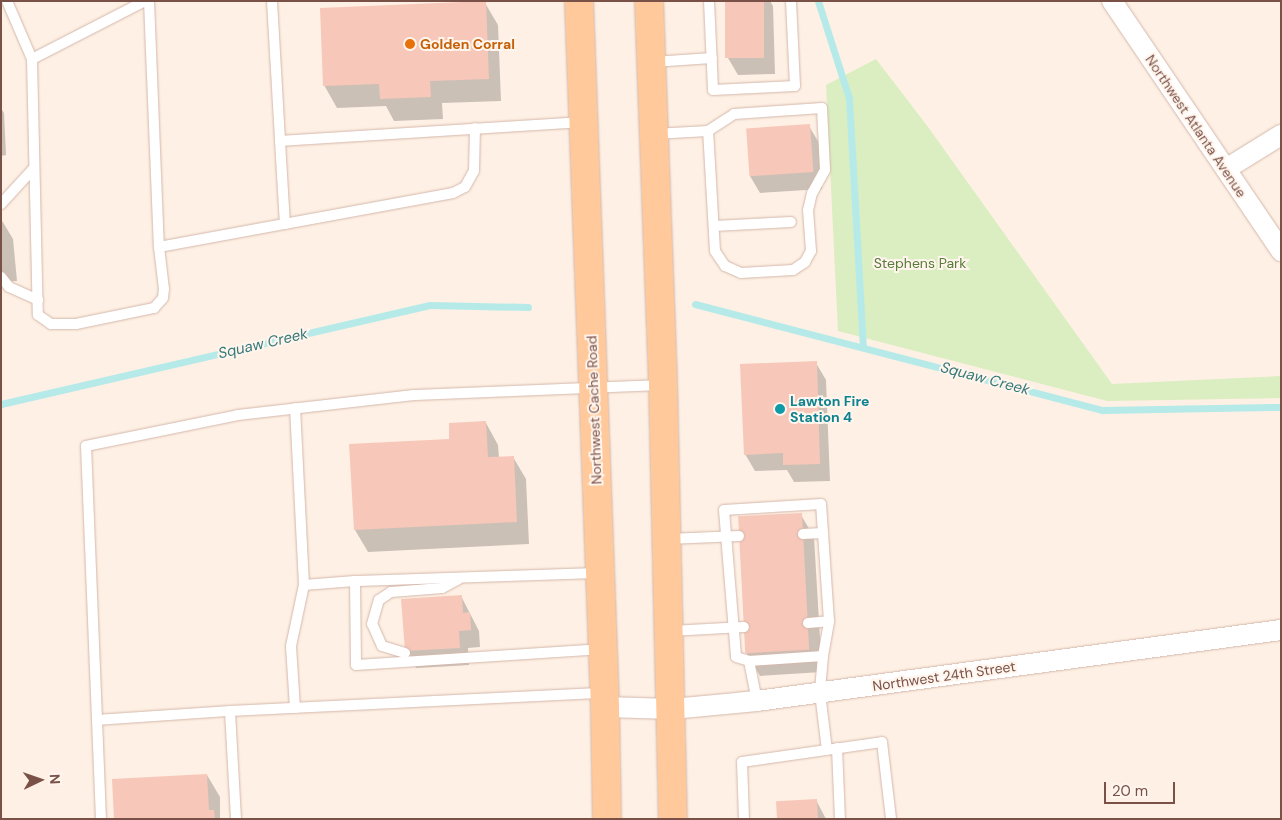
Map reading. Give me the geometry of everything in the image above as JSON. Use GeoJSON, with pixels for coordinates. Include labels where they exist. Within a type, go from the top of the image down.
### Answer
{"type":"FeatureCollection","features":[{"type":"Feature","properties":{"kind":"main road","name":"Northwest Cache Road"},"geometry":{"type":"LineString","coordinates":[[579,1],[605,700],[607,819]]}},
{"type":"Feature","properties":{"kind":"main road"},"geometry":{"type":"LineString","coordinates":[[649,1],[663,384],[672,709],[673,819]]}},
{"type":"Feature","properties":{"kind":"street","name":"Northwest Atlanta Avenue"},"geometry":{"type":"LineString","coordinates":[[1112,1],[1281,251]]}},
{"type":"Feature","properties":{"kind":"street"},"geometry":{"type":"LineString","coordinates":[[1226,169],[1281,135]]}},
{"type":"Feature","properties":{"kind":"street","name":"Northwest 24th Street"},"geometry":{"type":"LineString","coordinates":[[605,700],[672,709],[757,701],[1281,630]]}},
{"type":"Feature","properties":{"kind":"lane"},"geometry":{"type":"LineString","coordinates":[[7,1],[32,59],[38,315],[50,324],[76,324],[154,308],[163,298],[164,289],[159,247],[149,1]]}},
{"type":"Feature","properties":{"kind":"lane"},"geometry":{"type":"LineString","coordinates":[[32,59],[146,1]]}},
{"type":"Feature","properties":{"kind":"lane"},"geometry":{"type":"LineString","coordinates":[[272,1],[285,224]]}},
{"type":"Feature","properties":{"kind":"lane"},"geometry":{"type":"LineString","coordinates":[[708,1],[713,90],[795,86],[791,1]]}},
{"type":"Feature","properties":{"kind":"lane"},"geometry":{"type":"LineString","coordinates":[[652,62],[712,58]]}},
{"type":"Feature","properties":{"kind":"lane"},"geometry":{"type":"LineString","coordinates":[[654,134],[708,131],[734,114],[822,108],[825,170],[812,193],[808,210],[811,251],[805,262],[793,270],[741,273],[725,266],[715,251],[708,131]]}},
{"type":"Feature","properties":{"kind":"lane"},"geometry":{"type":"LineString","coordinates":[[280,141],[583,122]]}},
{"type":"Feature","properties":{"kind":"lane"},"geometry":{"type":"LineString","coordinates":[[159,247],[453,193],[465,187],[474,171],[475,128]]}},
{"type":"Feature","properties":{"kind":"lane"},"geometry":{"type":"LineString","coordinates":[[1,204],[34,168]]}},
{"type":"Feature","properties":{"kind":"lane"},"geometry":{"type":"LineString","coordinates":[[714,226],[791,222]]}},
{"type":"Feature","properties":{"kind":"lane"},"geometry":{"type":"LineString","coordinates":[[1,277],[9,287],[38,300]]}},
{"type":"Feature","properties":{"kind":"lane"},"geometry":{"type":"LineString","coordinates":[[101,819],[86,446],[238,415],[414,395],[663,384]]}},
{"type":"Feature","properties":{"kind":"lane"},"geometry":{"type":"LineString","coordinates":[[294,708],[291,646],[304,585],[295,408]]}},
{"type":"Feature","properties":{"kind":"lane"},"geometry":{"type":"LineString","coordinates":[[823,656],[749,661],[736,657],[732,627],[724,510],[821,504],[829,621],[823,656],[820,693],[832,749],[840,819]]}},
{"type":"Feature","properties":{"kind":"lane"},"geometry":{"type":"LineString","coordinates":[[803,534],[823,533]]}},
{"type":"Feature","properties":{"kind":"lane"},"geometry":{"type":"LineString","coordinates":[[667,539],[739,536]]}},
{"type":"Feature","properties":{"kind":"lane"},"geometry":{"type":"LineString","coordinates":[[304,585],[600,573]]}},
{"type":"Feature","properties":{"kind":"lane"},"geometry":{"type":"LineString","coordinates":[[405,653],[382,646],[372,624],[380,600],[391,592],[442,588],[462,578]]}},
{"type":"Feature","properties":{"kind":"lane"},"geometry":{"type":"LineString","coordinates":[[355,582],[356,665],[603,649]]}},
{"type":"Feature","properties":{"kind":"lane"},"geometry":{"type":"LineString","coordinates":[[808,623],[829,621]]}},
{"type":"Feature","properties":{"kind":"lane"},"geometry":{"type":"LineString","coordinates":[[670,631],[744,627]]}},
{"type":"Feature","properties":{"kind":"lane"},"geometry":{"type":"LineString","coordinates":[[459,650],[471,658]]}},
{"type":"Feature","properties":{"kind":"lane"},"geometry":{"type":"LineString","coordinates":[[749,661],[757,701]]}},
{"type":"Feature","properties":{"kind":"lane"},"geometry":{"type":"LineString","coordinates":[[97,720],[294,708],[605,700]]}},
{"type":"Feature","properties":{"kind":"lane"},"geometry":{"type":"LineString","coordinates":[[230,711],[236,819]]}},
{"type":"Feature","properties":{"kind":"lane"},"geometry":{"type":"LineString","coordinates":[[744,819],[742,762],[882,742],[891,819]]}},
{"type":"Feature","properties":{"kind":"green space","name":"Stephens Park"},"geometry":{"type":"Polygon","coordinates":[[[876,59],[928,127],[1112,384],[1281,376],[1281,398],[1107,401],[838,331],[826,85],[876,59]]]}},
{"type":"Feature","properties":{"kind":"building"},"geometry":{"type":"Polygon","coordinates":[[[486,1],[489,79],[430,81],[431,97],[380,99],[379,84],[323,86],[320,8],[486,1]]]}},
{"type":"Feature","properties":{"kind":"building"},"geometry":{"type":"Polygon","coordinates":[[[725,1],[764,1],[764,58],[725,58],[725,1]]]}},
{"type":"Feature","properties":{"kind":"building"},"geometry":{"type":"Polygon","coordinates":[[[810,124],[813,172],[750,176],[746,128],[810,124]]]}},
{"type":"Feature","properties":{"kind":"building","name":"Lawton Fire Station 4"},"geometry":{"type":"Polygon","coordinates":[[[817,361],[820,464],[783,465],[783,453],[744,455],[740,364],[817,361]]]}},
{"type":"Feature","properties":{"kind":"building"},"geometry":{"type":"Polygon","coordinates":[[[486,421],[488,457],[514,456],[517,522],[354,530],[349,444],[449,439],[449,423],[486,421]]]}},
{"type":"Feature","properties":{"kind":"building"},"geometry":{"type":"Polygon","coordinates":[[[802,513],[809,650],[745,653],[738,516],[802,513]]]}},
{"type":"Feature","properties":{"kind":"building"},"geometry":{"type":"Polygon","coordinates":[[[462,595],[463,613],[470,612],[471,630],[459,631],[460,648],[405,651],[401,599],[462,595]]]}},
{"type":"Feature","properties":{"kind":"building"},"geometry":{"type":"Polygon","coordinates":[[[207,774],[209,810],[214,810],[215,819],[114,819],[112,779],[207,774]]]}},
{"type":"Feature","properties":{"kind":"building"},"geometry":{"type":"Polygon","coordinates":[[[817,799],[818,819],[777,819],[776,801],[817,799]]]}},
{"type":"Feature","properties":{"kind":"waterway"},"geometry":{"type":"LineString","coordinates":[[818,1],[849,98],[863,346]]}},
{"type":"Feature","properties":{"kind":"waterway","name":"Squaw Creek"},"geometry":{"type":"LineString","coordinates":[[695,304],[1102,410],[1281,407]]}},
{"type":"Feature","properties":{"kind":"waterway","name":"Squaw Creek"},"geometry":{"type":"LineString","coordinates":[[1,404],[430,305],[528,307]]}},
{"type":"Feature","properties":{"kind":"place","name":"Golden Corral"},"geometry":{"type":"Point","coordinates":[410,44]}},
{"type":"Feature","properties":{"kind":"place","name":"Lawton Fire Station 4"},"geometry":{"type":"Point","coordinates":[780,409]}}]}
